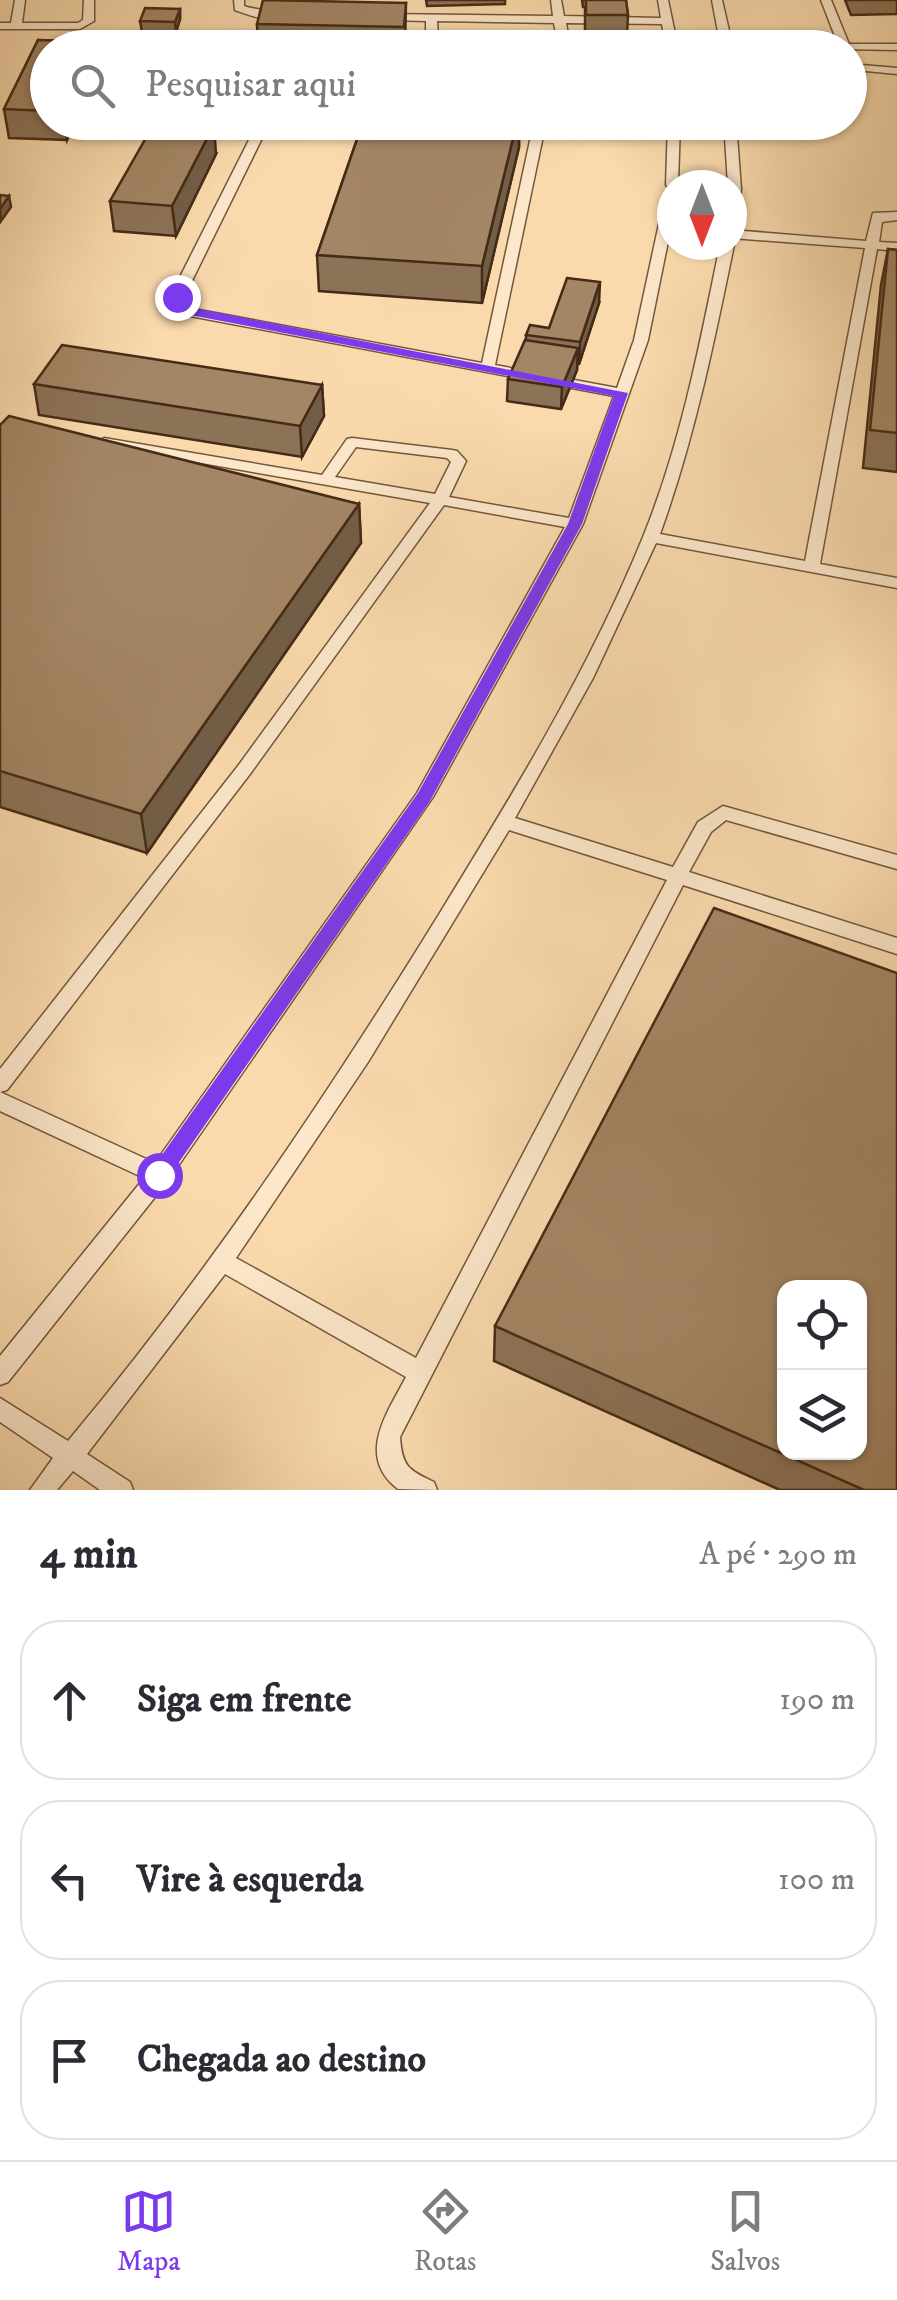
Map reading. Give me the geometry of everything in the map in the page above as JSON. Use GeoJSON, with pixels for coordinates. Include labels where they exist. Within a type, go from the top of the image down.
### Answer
{"type":"FeatureCollection","features":[{"type":"Feature","properties":{"kind":"lane"},"geometry":{"type":"LineString","coordinates":[[16,26],[20,0]]}},
{"type":"Feature","properties":{"kind":"lane"},"geometry":{"type":"LineString","coordinates":[[0,26],[80,26],[88,21],[89,0]]}},
{"type":"Feature","properties":{"kind":"lane"},"geometry":{"type":"LineString","coordinates":[[239,0],[238,8],[244,12],[296,15]]}},
{"type":"Feature","properties":{"kind":"lane"},"geometry":{"type":"LineString","coordinates":[[556,0],[562,30]]}},
{"type":"Feature","properties":{"kind":"lane"},"geometry":{"type":"LineString","coordinates":[[663,0],[669,30]]}},
{"type":"Feature","properties":{"kind":"lane"},"geometry":{"type":"LineString","coordinates":[[718,0],[724,30]]}},
{"type":"Feature","properties":{"kind":"lane"},"geometry":{"type":"LineString","coordinates":[[826,0],[838,30]]}},
{"type":"Feature","properties":{"kind":"lane"},"geometry":{"type":"LineString","coordinates":[[374,16],[667,21]]}},
{"type":"Feature","properties":{"kind":"lane"},"geometry":{"type":"LineString","coordinates":[[432,18],[432,30]]}},
{"type":"Feature","properties":{"kind":"lane"},"geometry":{"type":"LineString","coordinates":[[867,47],[897,46]]}},
{"type":"Feature","properties":{"kind":"lane"},"geometry":{"type":"LineString","coordinates":[[867,69],[897,71]]}},
{"type":"Feature","properties":{"kind":"lane"},"geometry":{"type":"LineString","coordinates":[[255,140],[177,297],[179,304],[190,312],[622,393]]}},
{"type":"Feature","properties":{"kind":"lane"},"geometry":{"type":"LineString","coordinates":[[488,366],[536,140]]}},
{"type":"Feature","properties":{"kind":"lane"},"geometry":{"type":"LineString","coordinates":[[673,140],[673,170]]}},
{"type":"Feature","properties":{"kind":"lane"},"geometry":{"type":"LineString","coordinates":[[731,140],[734,170]]}},
{"type":"Feature","properties":{"kind":"lane"},"geometry":{"type":"LineString","coordinates":[[812,566],[878,216],[897,216]]}},
{"type":"Feature","properties":{"kind":"lane"},"geometry":{"type":"LineString","coordinates":[[747,235],[897,247]]}},
{"type":"Feature","properties":{"kind":"lane"},"geometry":{"type":"LineString","coordinates":[[0,1374],[159,1175],[424,797],[575,524],[641,340],[657,260]]}},
{"type":"Feature","properties":{"kind":"lane"},"geometry":{"type":"LineString","coordinates":[[42,1490],[220,1260],[391,1010],[505,822],[600,645],[651,537],[674,466],[723,260]]}},
{"type":"Feature","properties":{"kind":"lane"},"geometry":{"type":"LineString","coordinates":[[77,437],[575,524]]}},
{"type":"Feature","properties":{"kind":"lane"},"geometry":{"type":"LineString","coordinates":[[0,1084],[244,770],[440,500],[459,461],[452,454],[352,442],[326,480]]}},
{"type":"Feature","properties":{"kind":"lane"},"geometry":{"type":"LineString","coordinates":[[651,537],[897,582]]}},
{"type":"Feature","properties":{"kind":"lane"},"geometry":{"type":"LineString","coordinates":[[426,1490],[400,1478],[389,1460],[388,1436],[704,827],[722,813],[897,862]]}},
{"type":"Feature","properties":{"kind":"lane"},"geometry":{"type":"LineString","coordinates":[[505,822],[897,946]]}},
{"type":"Feature","properties":{"kind":"lane"},"geometry":{"type":"LineString","coordinates":[[0,1101],[159,1175]]}},
{"type":"Feature","properties":{"kind":"lane"},"geometry":{"type":"LineString","coordinates":[[220,1260],[419,1372]]}},
{"type":"Feature","properties":{"kind":"lane"},"geometry":{"type":"LineString","coordinates":[[0,1409],[121,1490]]}},
{"type":"Feature","properties":{"kind":"building"},"geometry":{"type":"Polygon","coordinates":[[[263,0],[406,3],[404,27],[257,24],[263,0]]]}},
{"type":"Feature","properties":{"kind":"building"},"geometry":{"type":"Polygon","coordinates":[[[586,0],[626,0],[628,15],[586,15],[586,0]]]}},
{"type":"Feature","properties":{"kind":"building"},"geometry":{"type":"Polygon","coordinates":[[[145,8],[180,9],[175,22],[140,21],[145,8]]]}},
{"type":"Feature","properties":{"kind":"building"},"geometry":{"type":"Polygon","coordinates":[[[30,56],[30,110],[4,109],[30,56]]]}},
{"type":"Feature","properties":{"kind":"building"},"geometry":{"type":"Polygon","coordinates":[[[145,140],[206,140],[172,206],[110,201],[145,140]]]}},
{"type":"Feature","properties":{"kind":"building"},"geometry":{"type":"Polygon","coordinates":[[[357,140],[513,140],[482,266],[317,255],[357,140]]]}},
{"type":"Feature","properties":{"kind":"building"},"geometry":{"type":"Polygon","coordinates":[[[0,195],[9,196],[0,209],[0,195]]]}},
{"type":"Feature","properties":{"kind":"building"},"geometry":{"type":"Polygon","coordinates":[[[888,249],[897,250],[897,433],[870,430],[888,249]]]}},
{"type":"Feature","properties":{"kind":"building"},"geometry":{"type":"Polygon","coordinates":[[[567,278],[600,282],[580,342],[526,335],[530,325],[549,328],[567,278]]]}},
{"type":"Feature","properties":{"kind":"building"},"geometry":{"type":"Polygon","coordinates":[[[525,340],[578,348],[562,387],[508,379],[525,340]]]}},
{"type":"Feature","properties":{"kind":"building"},"geometry":{"type":"Polygon","coordinates":[[[62,345],[322,385],[300,426],[34,384],[62,345]]]}},
{"type":"Feature","properties":{"kind":"building"},"geometry":{"type":"Polygon","coordinates":[[[9,416],[359,504],[141,814],[0,771],[0,425],[9,416]]]}},
{"type":"Feature","properties":{"kind":"building"},"geometry":{"type":"Polygon","coordinates":[[[714,908],[897,973],[897,1490],[864,1490],[796,1460],[867,1460],[867,1280],[777,1280],[777,1451],[495,1326],[714,908]]]}},
{"type":"Feature","properties":{"kind":"route"},"geometry":{"type":"LineString","coordinates":[[159,1175],[424,797],[575,524],[622,393],[190,312],[179,304],[177,297]]}}]}
